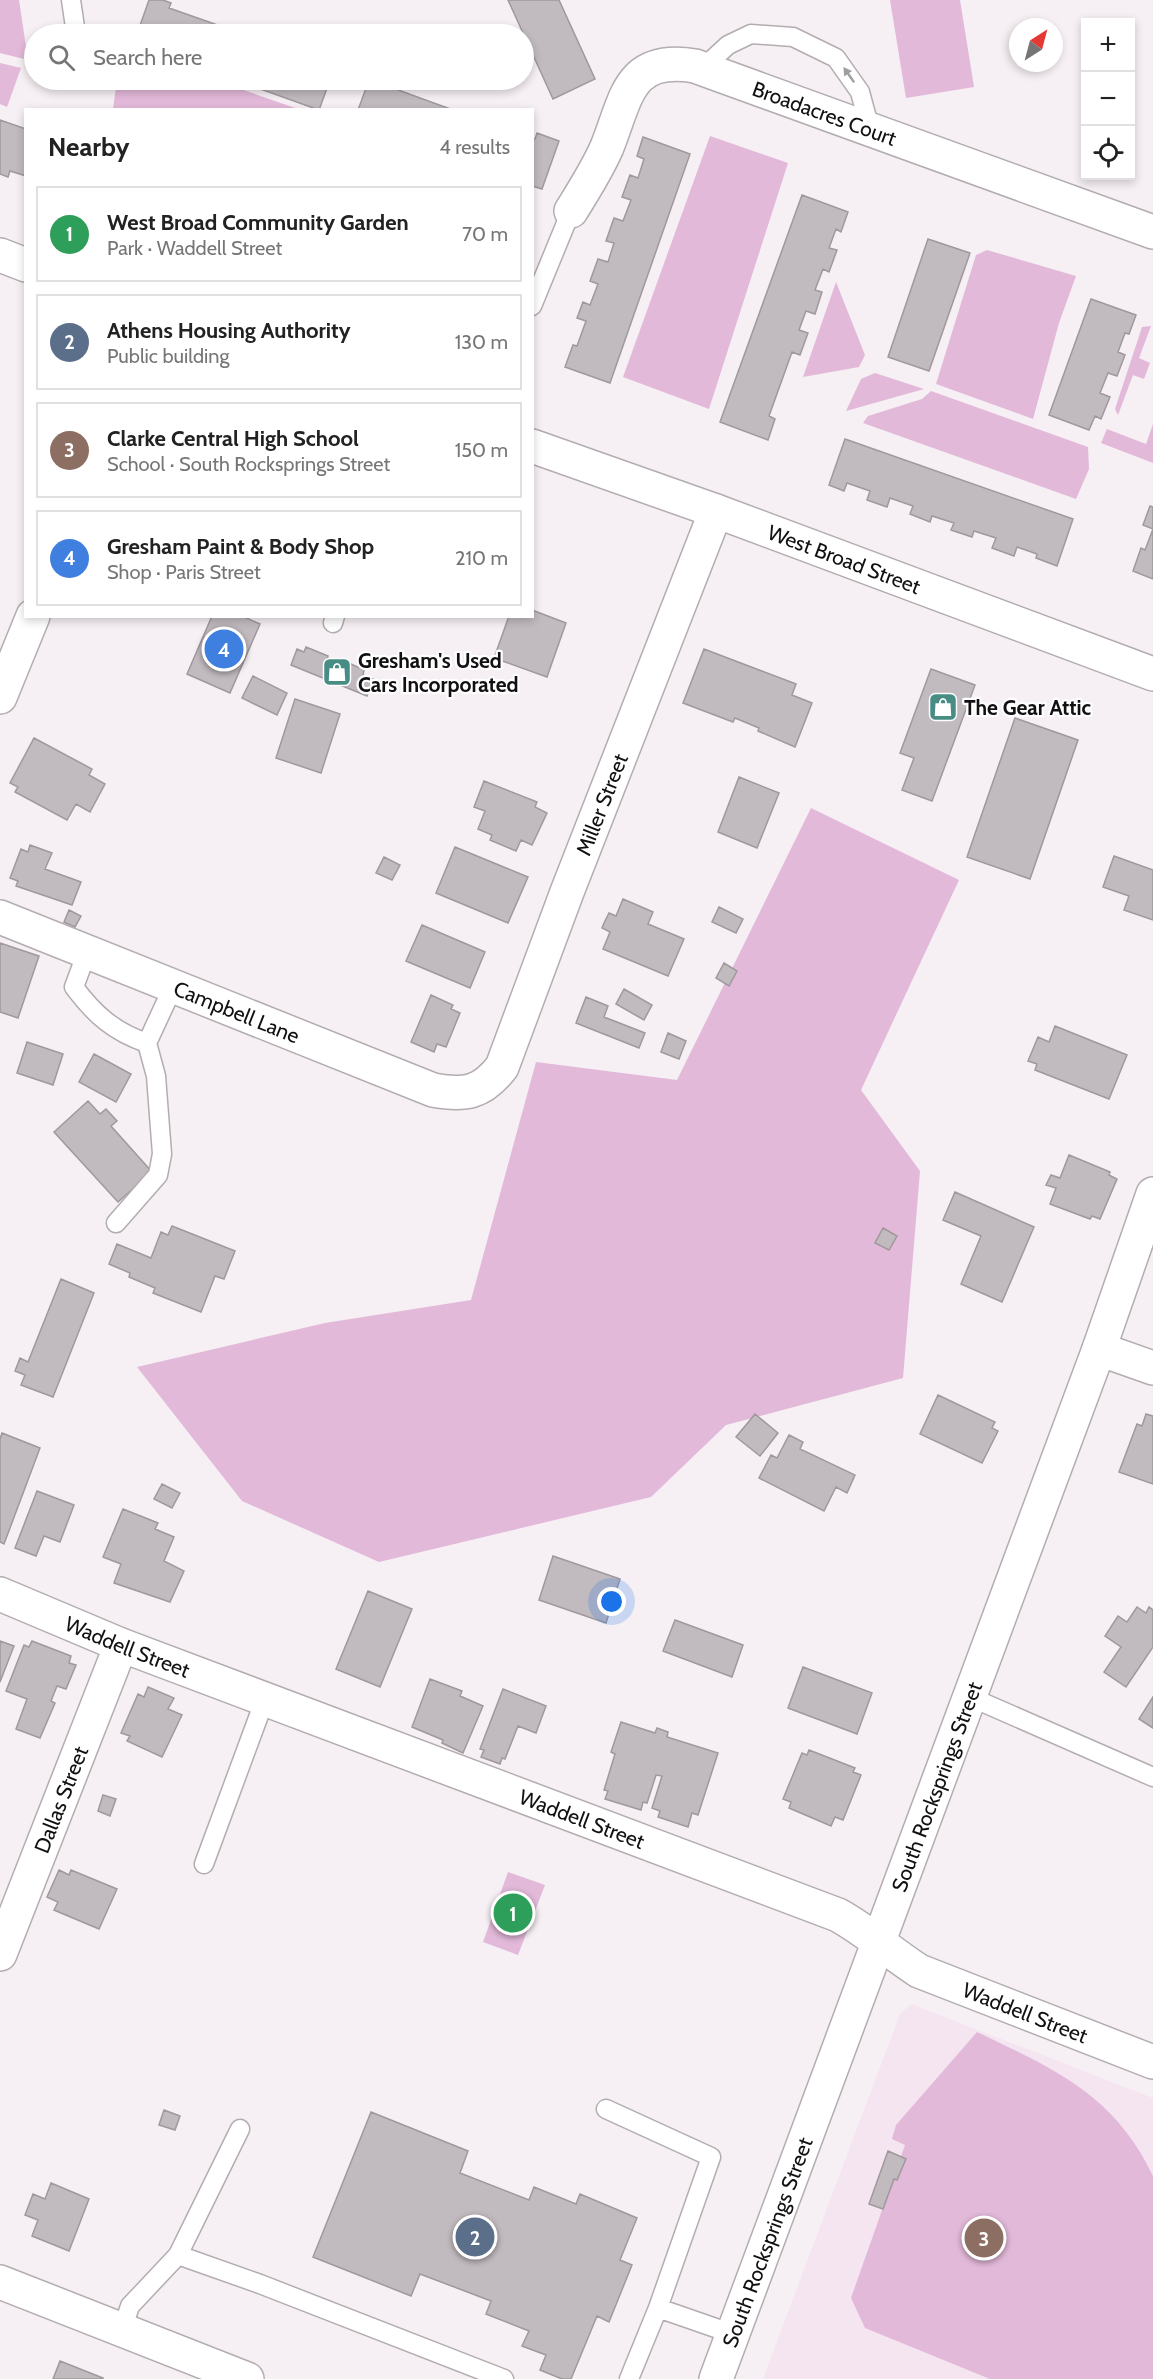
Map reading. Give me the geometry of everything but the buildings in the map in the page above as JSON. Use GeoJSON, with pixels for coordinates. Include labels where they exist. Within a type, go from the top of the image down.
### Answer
{"type":"FeatureCollection","features":[{"type":"Feature","properties":{"kind":"street","name":"Broadacres Court"},"geometry":{"type":"LineString","coordinates":[[571,211],[596,171],[629,88],[639,76],[666,63],[679,63],[703,68],[1153,232]]}},
{"type":"Feature","properties":{"kind":"street"},"geometry":{"type":"LineString","coordinates":[[0,255],[24,264]]}},
{"type":"Feature","properties":{"kind":"street","name":"West Broad Street"},"geometry":{"type":"LineString","coordinates":[[534,447],[716,511],[1153,674]]}},
{"type":"Feature","properties":{"kind":"street","name":"Miller Street"},"geometry":{"type":"LineString","coordinates":[[477,1089],[491,1081],[502,1067],[567,892],[716,511]]}},
{"type":"Feature","properties":{"kind":"street"},"geometry":{"type":"LineString","coordinates":[[0,697],[32,618]]}},
{"type":"Feature","properties":{"kind":"street","name":"Campbell Lane"},"geometry":{"type":"LineString","coordinates":[[0,917],[433,1090],[466,1093],[477,1089]]}},
{"type":"Feature","properties":{"kind":"street","name":"South Rocksprings Street"},"geometry":{"type":"LineString","coordinates":[[716,2379],[879,1943],[968,1696],[1099,1349],[1153,1194]]}},
{"type":"Feature","properties":{"kind":"street"},"geometry":{"type":"LineString","coordinates":[[1099,1349],[1153,1368]]}},
{"type":"Feature","properties":{"kind":"street","name":"Waddell Street"},"geometry":{"type":"LineString","coordinates":[[0,1594],[121,1645],[838,1915],[861,1927],[895,1956],[919,1971],[1153,2062]]}},
{"type":"Feature","properties":{"kind":"street","name":"Dallas Street"},"geometry":{"type":"LineString","coordinates":[[0,1954],[121,1645]]}},
{"type":"Feature","properties":{"kind":"street"},"geometry":{"type":"LineString","coordinates":[[0,2282],[247,2379]]}},
{"type":"Feature","properties":{"kind":"lane"},"geometry":{"type":"LineString","coordinates":[[71,0],[75,24]]}},
{"type":"Feature","properties":{"kind":"lane"},"geometry":{"type":"LineString","coordinates":[[703,68],[728,45],[752,34],[793,37],[837,58],[860,92],[870,129]]}},
{"type":"Feature","properties":{"kind":"lane"},"geometry":{"type":"LineString","coordinates":[[534,296],[541,262],[571,211]]}},
{"type":"Feature","properties":{"kind":"lane"},"geometry":{"type":"LineString","coordinates":[[87,952],[74,987],[88,1006],[124,1035],[147,1043]]}},
{"type":"Feature","properties":{"kind":"lane"},"geometry":{"type":"LineString","coordinates":[[116,1223],[158,1175],[162,1154],[156,1076],[147,1043],[173,987]]}},
{"type":"Feature","properties":{"kind":"lane"},"geometry":{"type":"LineString","coordinates":[[968,1696],[1153,1777]]}},
{"type":"Feature","properties":{"kind":"lane"},"geometry":{"type":"LineString","coordinates":[[204,1864],[265,1699]]}},
{"type":"Feature","properties":{"kind":"lane"},"geometry":{"type":"LineString","coordinates":[[606,2109],[711,2157],[658,2308],[629,2379]]}},
{"type":"Feature","properties":{"kind":"lane"},"geometry":{"type":"LineString","coordinates":[[122,2330],[130,2306],[178,2255],[240,2129]]}},
{"type":"Feature","properties":{"kind":"lane"},"geometry":{"type":"LineString","coordinates":[[178,2255],[260,2284],[467,2372],[504,2379]]}},
{"type":"Feature","properties":{"kind":"lane"},"geometry":{"type":"LineString","coordinates":[[658,2308],[733,2334]]}},
{"type":"Feature","properties":{"kind":"shaded area"},"geometry":{"type":"Polygon","coordinates":[[[0,0],[19,0],[24,33],[24,59],[0,53],[0,0]]]}},
{"type":"Feature","properties":{"kind":"shaded area"},"geometry":{"type":"Polygon","coordinates":[[[890,0],[960,0],[974,87],[906,98],[890,0]]]}},
{"type":"Feature","properties":{"kind":"shaded area"},"geometry":{"type":"Polygon","coordinates":[[[0,63],[21,68],[7,107],[0,104],[0,63]]]}},
{"type":"Feature","properties":{"kind":"shaded area"},"geometry":{"type":"Polygon","coordinates":[[[116,90],[244,90],[295,108],[113,108],[116,90]]]}},
{"type":"Feature","properties":{"kind":"shaded area"},"geometry":{"type":"Polygon","coordinates":[[[710,136],[788,163],[709,409],[623,377],[710,136]]]}},
{"type":"Feature","properties":{"kind":"shaded area"},"geometry":{"type":"Polygon","coordinates":[[[987,250],[1076,276],[1059,323],[1033,419],[936,384],[976,255],[987,250]]]}},
{"type":"Feature","properties":{"kind":"shaded area"},"geometry":{"type":"Polygon","coordinates":[[[836,282],[865,355],[859,367],[803,377],[836,282]]]}},
{"type":"Feature","properties":{"kind":"shaded area"},"geometry":{"type":"Polygon","coordinates":[[[1151,326],[1139,358],[1150,363],[1144,379],[1133,375],[1118,415],[1115,409],[1142,327],[1151,326]]]}},
{"type":"Feature","properties":{"kind":"shaded area"},"geometry":{"type":"Polygon","coordinates":[[[875,373],[924,389],[846,411],[861,379],[875,373]]]}},
{"type":"Feature","properties":{"kind":"shaded area"},"geometry":{"type":"Polygon","coordinates":[[[931,391],[1088,447],[1089,469],[1076,499],[863,423],[868,416],[922,399],[931,391]]]}},
{"type":"Feature","properties":{"kind":"shaded area"},"geometry":{"type":"Polygon","coordinates":[[[1153,424],[1153,463],[1101,443],[1107,429],[1146,444],[1153,424]]]}},
{"type":"Feature","properties":{"kind":"shaded area"},"geometry":{"type":"Polygon","coordinates":[[[811,808],[959,880],[861,1090],[920,1171],[903,1378],[726,1425],[651,1497],[379,1562],[242,1501],[137,1367],[325,1323],[471,1300],[536,1062],[677,1080],[811,808]]]}},
{"type":"Feature","properties":{"kind":"shaded area"},"geometry":{"type":"Polygon","coordinates":[[[508,1872],[545,1885],[518,1955],[483,1942],[508,1872]]]}},
{"type":"Feature","properties":{"kind":"shaded area"},"geometry":{"type":"Polygon","coordinates":[[[911,2004],[1153,2098],[1153,2379],[763,2379],[900,2014],[911,2004]]]}},
{"type":"Feature","properties":{"kind":"shaded area"},"geometry":{"type":"Polygon","coordinates":[[[977,2032],[1056,2072],[1100,2104],[1120,2124],[1153,2176],[1153,2379],[990,2379],[865,2328],[851,2298],[905,2145],[892,2139],[896,2125],[977,2032]]]}},
{"type":"Feature","properties":{"kind":"place","name":"Gresham Paint & Body Shop"},"geometry":{"type":"Point","coordinates":[224,649]}},
{"type":"Feature","properties":{"kind":"place","name":"Gresham's Used Cars Incorporated"},"geometry":{"type":"Point","coordinates":[337,672]}},
{"type":"Feature","properties":{"kind":"place","name":"The Gear Attic"},"geometry":{"type":"Point","coordinates":[943,707]}},
{"type":"Feature","properties":{"kind":"place","name":"West Broad Community Garden"},"geometry":{"type":"Point","coordinates":[513,1913]}},
{"type":"Feature","properties":{"kind":"place","name":"Athens Housing Authority"},"geometry":{"type":"Point","coordinates":[475,2237]}},
{"type":"Feature","properties":{"kind":"place","name":"Clarke Central High School"},"geometry":{"type":"Point","coordinates":[984,2238]}}]}
